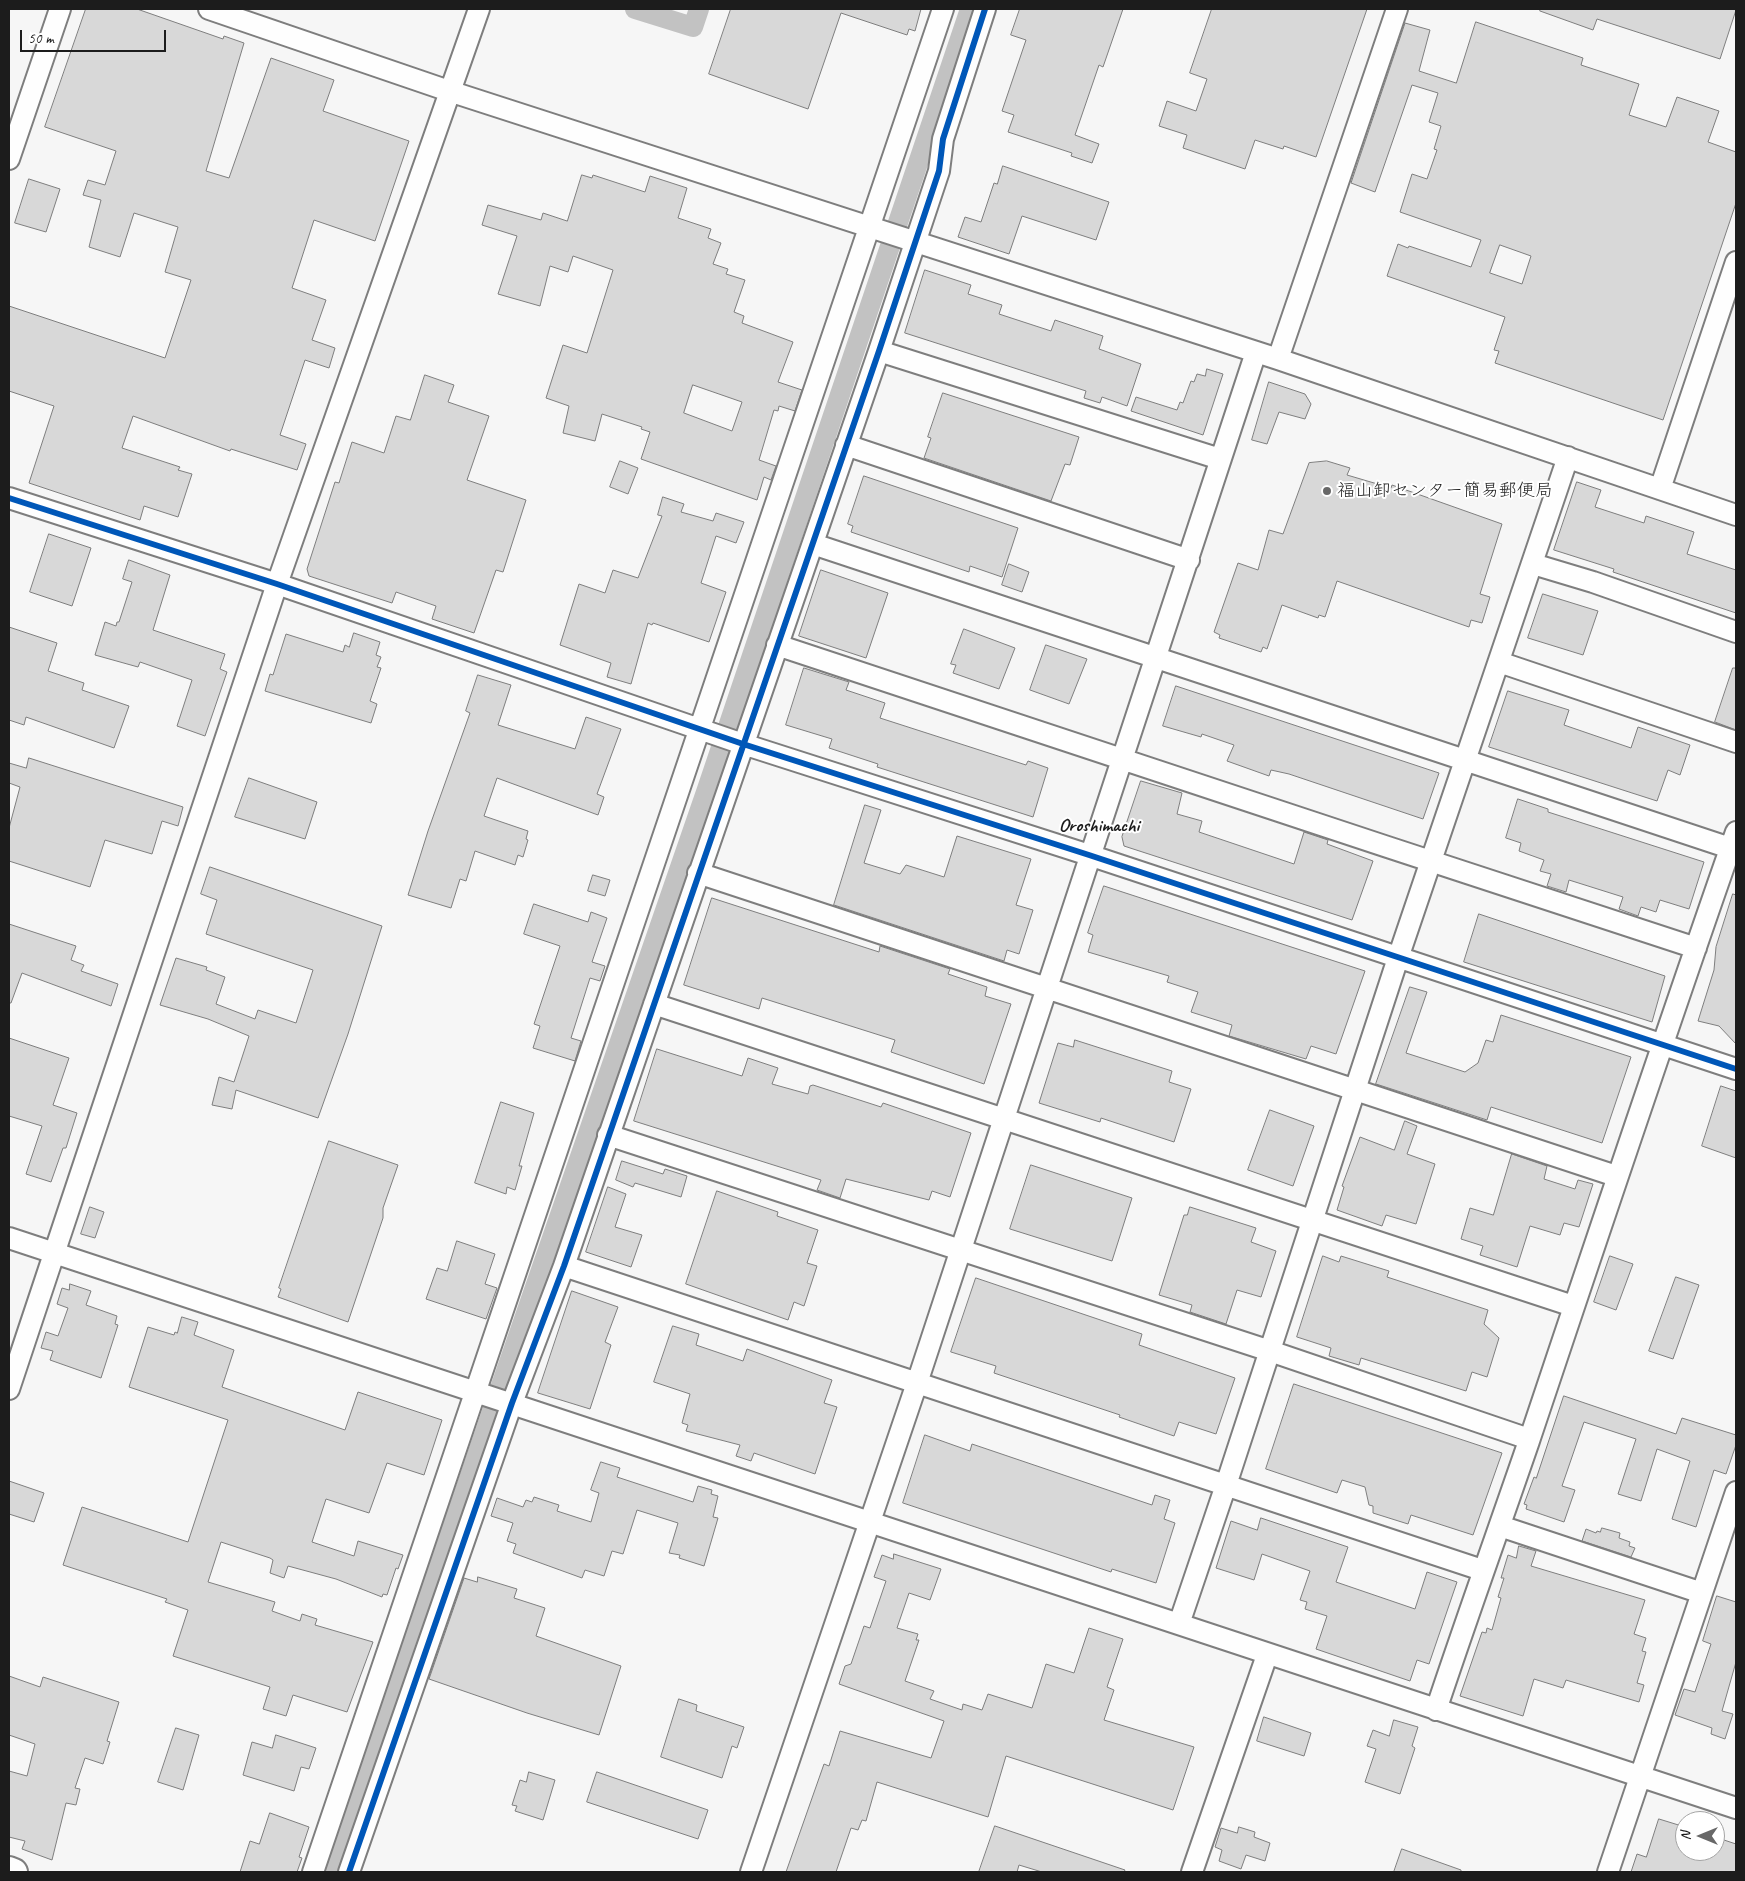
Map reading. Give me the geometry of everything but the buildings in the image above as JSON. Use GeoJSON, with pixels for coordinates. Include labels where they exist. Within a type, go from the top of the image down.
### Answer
{"type":"FeatureCollection","features":[{"type":"Feature","properties":{"kind":"main road"},"geometry":{"type":"LineString","coordinates":[[9,1870],[14,1872]]}},
{"type":"Feature","properties":{"kind":"street"},"geometry":{"type":"LineString","coordinates":[[9,159],[60,9]]}},
{"type":"Feature","properties":{"kind":"street"},"geometry":{"type":"LineString","coordinates":[[209,9],[449,91],[1278,359],[1736,515]]}},
{"type":"Feature","properties":{"kind":"street"},"geometry":{"type":"LineString","coordinates":[[9,1389],[277,584],[479,9]]}},
{"type":"Feature","properties":{"kind":"street"},"geometry":{"type":"LineString","coordinates":[[313,1872],[480,1393],[706,731],[874,229],[943,9]]}},
{"type":"Feature","properties":{"kind":"street"},"geometry":{"type":"LineString","coordinates":[[350,1872],[509,1402],[564,1266],[698,873],[738,743],[777,644],[879,352],[910,240],[939,172],[943,139],[985,9]]}},
{"type":"Feature","properties":{"kind":"street"},"geometry":{"type":"LineString","coordinates":[[1278,359],[1397,9]]}},
{"type":"Feature","properties":{"kind":"street"},"geometry":{"type":"LineString","coordinates":[[1660,489],[1736,262]]}},
{"type":"Feature","properties":{"kind":"street"},"geometry":{"type":"LineString","coordinates":[[879,352],[1220,459]]}},
{"type":"Feature","properties":{"kind":"street"},"geometry":{"type":"LineString","coordinates":[[751,1872],[917,1383],[1089,855],[1124,758],[1256,352]]}},
{"type":"Feature","properties":{"kind":"street"},"geometry":{"type":"LineString","coordinates":[[846,446],[1189,560]]}},
{"type":"Feature","properties":{"kind":"street"},"geometry":{"type":"LineString","coordinates":[[1179,1624],[1398,958],[1568,457]]}},
{"type":"Feature","properties":{"kind":"street"},"geometry":{"type":"LineString","coordinates":[[9,498],[277,584],[738,743],[1089,855],[1736,1068]]}},
{"type":"Feature","properties":{"kind":"street"},"geometry":{"type":"LineString","coordinates":[[813,544],[1157,657],[1466,762],[1733,840],[1616,1176],[1500,1526],[1482,1570],[1436,1710]]}},
{"type":"Feature","properties":{"kind":"street"},"geometry":{"type":"LineString","coordinates":[[1532,564],[1593,582],[1736,632]]}},
{"type":"Feature","properties":{"kind":"street"},"geometry":{"type":"LineString","coordinates":[[777,644],[1124,758],[1431,862],[1696,948]]}},
{"type":"Feature","properties":{"kind":"street"},"geometry":{"type":"LineString","coordinates":[[1499,662],[1736,742]]}},
{"type":"Feature","properties":{"kind":"street"},"geometry":{"type":"LineString","coordinates":[[698,873],[1045,990],[1616,1176]]}},
{"type":"Feature","properties":{"kind":"street"},"geometry":{"type":"LineString","coordinates":[[654,1004],[1004,1118],[1312,1222],[1573,1306]]}},
{"type":"Feature","properties":{"kind":"street"},"geometry":{"type":"LineString","coordinates":[[608,1135],[1270,1351],[1529,1439]]}},
{"type":"Feature","properties":{"kind":"street"},"geometry":{"type":"LineString","coordinates":[[9,1238],[871,1521],[1267,1655],[1736,1808]]}},
{"type":"Feature","properties":{"kind":"street"},"geometry":{"type":"LineString","coordinates":[[564,1266],[1482,1570]]}},
{"type":"Feature","properties":{"kind":"street"},"geometry":{"type":"LineString","coordinates":[[1608,1872],[1736,1492]]}},
{"type":"Feature","properties":{"kind":"street"},"geometry":{"type":"LineString","coordinates":[[1500,1526],[1702,1593]]}},
{"type":"Feature","properties":{"kind":"street"},"geometry":{"type":"LineString","coordinates":[[1192,1872],[1267,1655]]}},
{"type":"Feature","properties":{"kind":"waterway"},"geometry":{"type":"LineString","coordinates":[[635,9],[693,27],[699,9]]}},
{"type":"Feature","properties":{"kind":"waterway"},"geometry":{"type":"LineString","coordinates":[[333,1872],[707,789],[970,9]]}},
{"type":"Feature","properties":{"kind":"cycle path"},"geometry":{"type":"LineString","coordinates":[[349,1872],[512,1403],[564,1266],[879,351],[939,171],[943,139],[985,9]]}},
{"type":"Feature","properties":{"kind":"cycle path"},"geometry":{"type":"LineString","coordinates":[[9,498],[277,584],[743,744],[1089,855],[1736,1069]]}},
{"type":"Feature","properties":{"kind":"place","name":"福山卸センター簡易郵便局"},"geometry":{"type":"Point","coordinates":[1327,491]}},
{"type":"Feature","properties":{"kind":"district","name":"Oroshimachi"},"geometry":{"type":"Point","coordinates":[1099,826]}}]}
